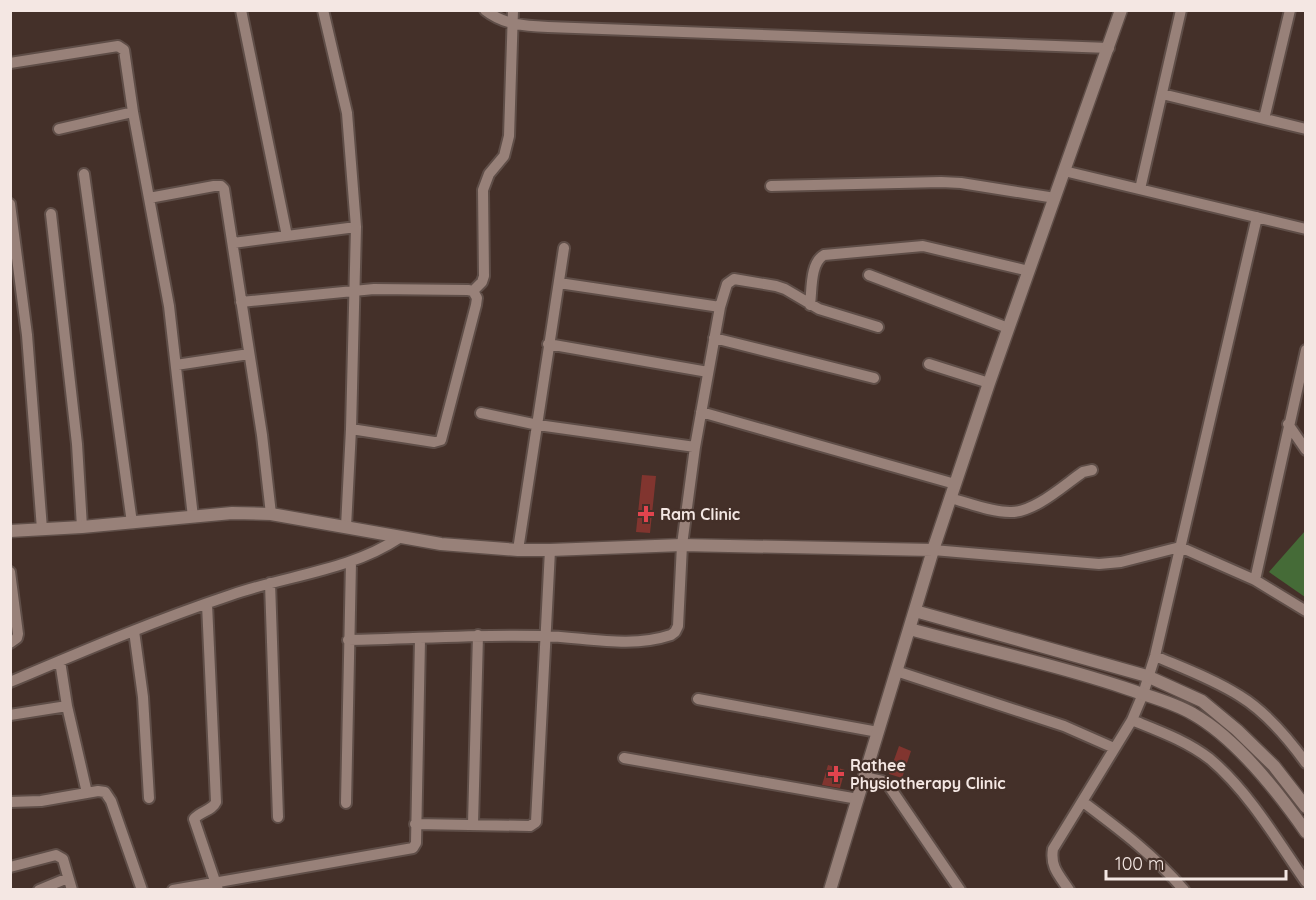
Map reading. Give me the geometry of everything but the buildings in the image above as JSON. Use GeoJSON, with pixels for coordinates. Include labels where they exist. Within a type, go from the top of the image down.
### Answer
{"type":"FeatureCollection","features":[{"type":"Feature","properties":{"kind":"street"},"geometry":{"type":"LineString","coordinates":[[241,10],[287,236]]}},
{"type":"Feature","properties":{"kind":"street"},"geometry":{"type":"LineString","coordinates":[[323,10],[347,113],[356,227],[346,527]]}},
{"type":"Feature","properties":{"kind":"street"},"geometry":{"type":"LineString","coordinates":[[486,10],[501,21],[512,24],[571,28],[1109,48]]}},
{"type":"Feature","properties":{"kind":"street"},"geometry":{"type":"LineString","coordinates":[[473,291],[482,282],[484,276],[483,190],[489,174],[504,156],[509,136],[513,10]]}},
{"type":"Feature","properties":{"kind":"street"},"geometry":{"type":"LineString","coordinates":[[830,890],[950,498],[1121,10]]}},
{"type":"Feature","properties":{"kind":"street"},"geometry":{"type":"LineString","coordinates":[[1140,189],[1181,10]]}},
{"type":"Feature","properties":{"kind":"street"},"geometry":{"type":"LineString","coordinates":[[1264,119],[1290,10]]}},
{"type":"Feature","properties":{"kind":"street"},"geometry":{"type":"LineString","coordinates":[[10,63],[121,47],[125,55],[133,112],[169,306],[193,517]]}},
{"type":"Feature","properties":{"kind":"street"},"geometry":{"type":"LineString","coordinates":[[1162,94],[1305,129]]}},
{"type":"Feature","properties":{"kind":"street"},"geometry":{"type":"LineString","coordinates":[[59,129],[133,112]]}},
{"type":"Feature","properties":{"kind":"street"},"geometry":{"type":"LineString","coordinates":[[1064,171],[1305,229]]}},
{"type":"Feature","properties":{"kind":"street"},"geometry":{"type":"LineString","coordinates":[[84,174],[132,522]]}},
{"type":"Feature","properties":{"kind":"street"},"geometry":{"type":"LineString","coordinates":[[771,186],[941,182],[1055,198]]}},
{"type":"Feature","properties":{"kind":"street"},"geometry":{"type":"LineString","coordinates":[[149,198],[214,186],[222,187],[225,192],[262,435],[271,514]]}},
{"type":"Feature","properties":{"kind":"street"},"geometry":{"type":"LineString","coordinates":[[10,204],[27,335],[42,529]]}},
{"type":"Feature","properties":{"kind":"street"},"geometry":{"type":"LineString","coordinates":[[51,214],[77,444],[82,527]]}},
{"type":"Feature","properties":{"kind":"street"},"geometry":{"type":"LineString","coordinates":[[1069,890],[1051,859],[1053,849],[1132,720],[1143,694],[1155,656],[1257,217]]}},
{"type":"Feature","properties":{"kind":"street"},"geometry":{"type":"LineString","coordinates":[[233,243],[356,227]]}},
{"type":"Feature","properties":{"kind":"street"},"geometry":{"type":"LineString","coordinates":[[810,305],[815,266],[818,259],[824,255],[923,246],[1029,271]]}},
{"type":"Feature","properties":{"kind":"street"},"geometry":{"type":"LineString","coordinates":[[518,550],[564,249]]}},
{"type":"Feature","properties":{"kind":"street"},"geometry":{"type":"LineString","coordinates":[[869,275],[1008,328]]}},
{"type":"Feature","properties":{"kind":"street"},"geometry":{"type":"LineString","coordinates":[[348,640],[478,635],[546,636],[614,642],[637,641],[671,635],[678,626],[682,544],[695,447],[725,286],[734,279],[781,287],[810,305],[878,327]]}},
{"type":"Feature","properties":{"kind":"street"},"geometry":{"type":"LineString","coordinates":[[559,283],[720,307]]}},
{"type":"Feature","properties":{"kind":"street"},"geometry":{"type":"LineString","coordinates":[[240,302],[374,289],[473,291]]}},
{"type":"Feature","properties":{"kind":"street"},"geometry":{"type":"LineString","coordinates":[[351,429],[434,442],[441,440],[476,305],[477,298],[473,291]]}},
{"type":"Feature","properties":{"kind":"street"},"geometry":{"type":"LineString","coordinates":[[714,338],[874,378]]}},
{"type":"Feature","properties":{"kind":"street"},"geometry":{"type":"LineString","coordinates":[[548,344],[708,372]]}},
{"type":"Feature","properties":{"kind":"street"},"geometry":{"type":"LineString","coordinates":[[1255,580],[1305,350]]}},
{"type":"Feature","properties":{"kind":"street"},"geometry":{"type":"LineString","coordinates":[[176,365],[249,354]]}},
{"type":"Feature","properties":{"kind":"street"},"geometry":{"type":"LineString","coordinates":[[929,364],[989,384]]}},
{"type":"Feature","properties":{"kind":"street"},"geometry":{"type":"LineString","coordinates":[[701,412],[955,484]]}},
{"type":"Feature","properties":{"kind":"street"},"geometry":{"type":"LineString","coordinates":[[481,413],[538,425],[695,447]]}},
{"type":"Feature","properties":{"kind":"street"},"geometry":{"type":"LineString","coordinates":[[1288,424],[1305,450]]}},
{"type":"Feature","properties":{"kind":"street"},"geometry":{"type":"LineString","coordinates":[[950,498],[1006,512],[1018,512],[1030,507],[1083,472],[1092,470]]}},
{"type":"Feature","properties":{"kind":"street"},"geometry":{"type":"LineString","coordinates":[[10,531],[82,527],[232,513],[271,514],[399,538],[518,550],[682,544],[933,550],[1099,564],[1120,562],[1180,548],[1255,580],[1305,611]]}},
{"type":"Feature","properties":{"kind":"street"},"geometry":{"type":"LineString","coordinates":[[10,682],[207,604],[270,583],[351,562],[377,552],[399,538]]}},
{"type":"Feature","properties":{"kind":"street"},"geometry":{"type":"LineString","coordinates":[[415,824],[530,826],[536,822],[550,550]]}},
{"type":"Feature","properties":{"kind":"street"},"geometry":{"type":"LineString","coordinates":[[346,803],[351,562]]}},
{"type":"Feature","properties":{"kind":"street"},"geometry":{"type":"LineString","coordinates":[[10,572],[18,634],[17,638],[10,643]]}},
{"type":"Feature","properties":{"kind":"street"},"geometry":{"type":"LineString","coordinates":[[270,583],[278,817]]}},
{"type":"Feature","properties":{"kind":"street"},"geometry":{"type":"LineString","coordinates":[[207,604],[216,802],[214,806],[194,819],[217,885]]}},
{"type":"Feature","properties":{"kind":"street"},"geometry":{"type":"LineString","coordinates":[[915,610],[1147,676],[1202,701],[1274,766],[1305,807]]}},
{"type":"Feature","properties":{"kind":"street"},"geometry":{"type":"LineString","coordinates":[[910,629],[1092,677],[1193,714],[1232,743],[1269,783],[1305,832]]}},
{"type":"Feature","properties":{"kind":"street"},"geometry":{"type":"LineString","coordinates":[[134,631],[143,697],[149,798]]}},
{"type":"Feature","properties":{"kind":"street"},"geometry":{"type":"LineString","coordinates":[[473,824],[478,635]]}},
{"type":"Feature","properties":{"kind":"street"},"geometry":{"type":"LineString","coordinates":[[173,890],[217,885],[410,849],[416,843],[420,639]]}},
{"type":"Feature","properties":{"kind":"street"},"geometry":{"type":"LineString","coordinates":[[1155,656],[1242,697],[1268,718],[1305,763]]}},
{"type":"Feature","properties":{"kind":"street"},"geometry":{"type":"LineString","coordinates":[[60,661],[67,706],[87,793]]}},
{"type":"Feature","properties":{"kind":"street"},"geometry":{"type":"LineString","coordinates":[[896,671],[1064,726],[1114,748]]}},
{"type":"Feature","properties":{"kind":"street"},"geometry":{"type":"LineString","coordinates":[[698,699],[878,732]]}},
{"type":"Feature","properties":{"kind":"street"},"geometry":{"type":"LineString","coordinates":[[10,715],[67,706]]}},
{"type":"Feature","properties":{"kind":"street"},"geometry":{"type":"LineString","coordinates":[[1132,720],[1178,738],[1209,758],[1232,781],[1264,821],[1305,882]]}},
{"type":"Feature","properties":{"kind":"street"},"geometry":{"type":"LineString","coordinates":[[624,758],[858,799]]}},
{"type":"Feature","properties":{"kind":"street"},"geometry":{"type":"LineString","coordinates":[[864,777],[882,781],[889,786],[960,890]]}},
{"type":"Feature","properties":{"kind":"street"},"geometry":{"type":"LineString","coordinates":[[10,802],[41,801],[101,791],[107,794],[142,890]]}},
{"type":"Feature","properties":{"kind":"street"},"geometry":{"type":"LineString","coordinates":[[1083,802],[1130,836],[1164,866],[1184,890]]}},
{"type":"Feature","properties":{"kind":"street"},"geometry":{"type":"LineString","coordinates":[[10,867],[56,855],[63,859],[72,890]]}},
{"type":"Feature","properties":{"kind":"street"},"geometry":{"type":"LineString","coordinates":[[39,890],[68,878]]}},
{"type":"Feature","properties":{"kind":"green space"},"geometry":{"type":"Polygon","coordinates":[[[1305,531],[1305,597],[1269,572],[1305,531]]]}},
{"type":"Feature","properties":{"kind":"place","name":"Ram Clinic"},"geometry":{"type":"Point","coordinates":[646,514]}},
{"type":"Feature","properties":{"kind":"place","name":"Rathee Physiotherapy Clinic"},"geometry":{"type":"Point","coordinates":[836,774]}}]}
